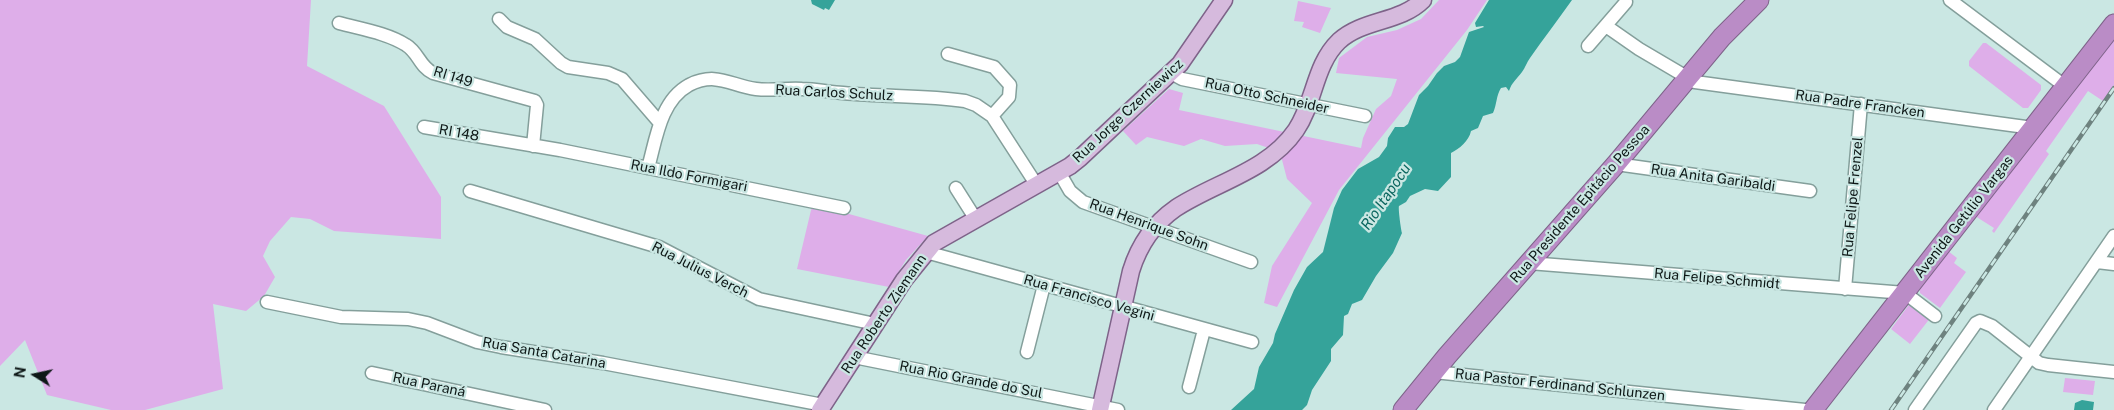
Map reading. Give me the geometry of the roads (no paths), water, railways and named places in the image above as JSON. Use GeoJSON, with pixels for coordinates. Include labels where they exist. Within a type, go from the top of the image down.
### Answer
{"type":"FeatureCollection","features":[{"type":"Feature","properties":{"kind":"highway","name":"Rua Presidente Epitácio Pessoa"},"geometry":{"type":"LineString","coordinates":[[1403,410],[1616,164],[1722,37],[1759,0]]}},
{"type":"Feature","properties":{"kind":"highway","name":"Avenida Getúlio Vargas"},"geometry":{"type":"LineString","coordinates":[[1814,410],[2114,24]]}},
{"type":"Feature","properties":{"kind":"main road","name":"Rua Jorge Czerniewicz"},"geometry":{"type":"LineString","coordinates":[[1036,184],[1059,172],[1085,153],[1172,73],[1188,54],[1224,0]]}},
{"type":"Feature","properties":{"kind":"main road"},"geometry":{"type":"LineString","coordinates":[[1101,408],[1122,307],[1136,257],[1144,239],[1169,212],[1270,158],[1291,137],[1303,119],[1323,62],[1331,49],[1344,36],[1361,26],[1412,10],[1423,0]]}},
{"type":"Feature","properties":{"kind":"main road","name":"Rua Roberto Ziemann"},"geometry":{"type":"LineString","coordinates":[[822,407],[904,280],[934,243],[1036,184]]}},
{"type":"Feature","properties":{"kind":"street"},"geometry":{"type":"LineString","coordinates":[[1950,0],[2066,87]]}},
{"type":"Feature","properties":{"kind":"street"},"geometry":{"type":"LineString","coordinates":[[1588,46],[1626,2]]}},
{"type":"Feature","properties":{"kind":"street"},"geometry":{"type":"LineString","coordinates":[[499,20],[507,27],[535,39],[561,64],[568,67],[608,73],[622,79],[660,123]]}},
{"type":"Feature","properties":{"kind":"street","name":"RI 149"},"geometry":{"type":"LineString","coordinates":[[339,23],[378,34],[407,45],[424,67],[433,73],[535,101],[537,110],[534,146]]}},
{"type":"Feature","properties":{"kind":"street","name":"Rua Padre Francken"},"geometry":{"type":"LineString","coordinates":[[1606,26],[1639,49],[1688,78],[1703,83],[2033,128]]}},
{"type":"Feature","properties":{"kind":"street"},"geometry":{"type":"LineString","coordinates":[[948,54],[994,67],[1010,85],[1009,97],[992,116]]}},
{"type":"Feature","properties":{"kind":"street","name":"Rua Otto Schneider"},"geometry":{"type":"LineString","coordinates":[[1172,73],[1182,79],[1365,116]]}},
{"type":"Feature","properties":{"kind":"street","name":"Rua Carlos Schulz"},"geometry":{"type":"LineString","coordinates":[[648,168],[660,123],[668,106],[682,90],[690,85],[713,79],[731,81],[754,89],[804,89],[842,94],[954,99],[976,105],[992,116],[1036,184]]}},
{"type":"Feature","properties":{"kind":"street","name":"Rua Felipe Frenzel"},"geometry":{"type":"LineString","coordinates":[[1845,289],[1861,104]]}},
{"type":"Feature","properties":{"kind":"street","name":"RI 148"},"geometry":{"type":"LineString","coordinates":[[424,127],[534,146]]}},
{"type":"Feature","properties":{"kind":"street","name":"Rua Ildo Formigari"},"geometry":{"type":"LineString","coordinates":[[534,146],[844,208]]}},
{"type":"Feature","properties":{"kind":"street","name":"Rua Anita Garibaldi"},"geometry":{"type":"LineString","coordinates":[[1616,164],[1810,191]]}},
{"type":"Feature","properties":{"kind":"street","name":"Rua Henrique Sohn"},"geometry":{"type":"LineString","coordinates":[[1059,172],[1070,190],[1084,202],[1251,262]]}},
{"type":"Feature","properties":{"kind":"street"},"geometry":{"type":"LineString","coordinates":[[956,188],[975,218]]}},
{"type":"Feature","properties":{"kind":"street","name":"Rua Julius Verch"},"geometry":{"type":"LineString","coordinates":[[470,191],[658,247],[759,300],[875,324]]}},
{"type":"Feature","properties":{"kind":"street"},"geometry":{"type":"LineString","coordinates":[[1994,410],[2114,236]]}},
{"type":"Feature","properties":{"kind":"street","name":"Rua Francisco Vegini"},"geometry":{"type":"LineString","coordinates":[[926,252],[1252,342]]}},
{"type":"Feature","properties":{"kind":"street"},"geometry":{"type":"LineString","coordinates":[[2097,262],[2114,264]]}},
{"type":"Feature","properties":{"kind":"street","name":"Rua Felipe Schmidt"},"geometry":{"type":"LineString","coordinates":[[1529,263],[1905,293]]}},
{"type":"Feature","properties":{"kind":"street"},"geometry":{"type":"LineString","coordinates":[[1028,352],[1044,285]]}},
{"type":"Feature","properties":{"kind":"street"},"geometry":{"type":"LineString","coordinates":[[1905,293],[1935,316]]}},
{"type":"Feature","properties":{"kind":"street","name":"Rua Santa Catarina"},"geometry":{"type":"LineString","coordinates":[[267,302],[341,317],[408,319],[427,323],[477,342],[500,347],[603,364],[822,407]]}},
{"type":"Feature","properties":{"kind":"street"},"geometry":{"type":"LineString","coordinates":[[1915,410],[1980,320],[1992,326],[2039,363],[2114,372]]}},
{"type":"Feature","properties":{"kind":"street"},"geometry":{"type":"LineString","coordinates":[[1189,387],[1204,330]]}},
{"type":"Feature","properties":{"kind":"street","name":"Rua Rio Grande do Sul"},"geometry":{"type":"LineString","coordinates":[[854,357],[1118,410]]}},
{"type":"Feature","properties":{"kind":"street","name":"Rua Pastor Ferdinand Schlunzen"},"geometry":{"type":"LineString","coordinates":[[1434,372],[1805,410]]}},
{"type":"Feature","properties":{"kind":"street","name":"Rua Paraná"},"geometry":{"type":"LineString","coordinates":[[372,373],[545,410]]}},
{"type":"Feature","properties":{"kind":"water"},"geometry":{"type":"Polygon","coordinates":[[[811,0],[835,0],[829,10],[825,8],[824,10],[812,4],[811,0]]]}},
{"type":"Feature","properties":{"kind":"water","name":"Rio Itapocu"},"geometry":{"type":"Polygon","coordinates":[[[1489,0],[1572,0],[1530,58],[1509,91],[1506,87],[1501,88],[1493,113],[1483,116],[1478,128],[1471,131],[1463,144],[1451,153],[1451,177],[1438,191],[1425,189],[1410,196],[1406,202],[1399,206],[1402,233],[1393,253],[1376,276],[1362,300],[1352,304],[1348,314],[1344,316],[1343,335],[1331,349],[1331,361],[1312,390],[1307,405],[1302,410],[1231,410],[1254,389],[1259,367],[1273,343],[1294,290],[1307,267],[1323,252],[1334,208],[1342,190],[1358,169],[1379,157],[1387,146],[1388,138],[1395,127],[1404,127],[1408,124],[1419,95],[1444,66],[1455,62],[1460,57],[1469,32],[1484,27],[1476,27],[1475,23],[1489,0]]]}},
{"type":"Feature","properties":{"kind":"water"},"geometry":{"type":"Polygon","coordinates":[[[2082,400],[2094,402],[2093,410],[2074,410],[2075,403],[2082,400]]]}},
{"type":"Feature","properties":{"kind":"railway"},"geometry":{"type":"LineString","coordinates":[[1891,410],[2114,88]]}}]}
